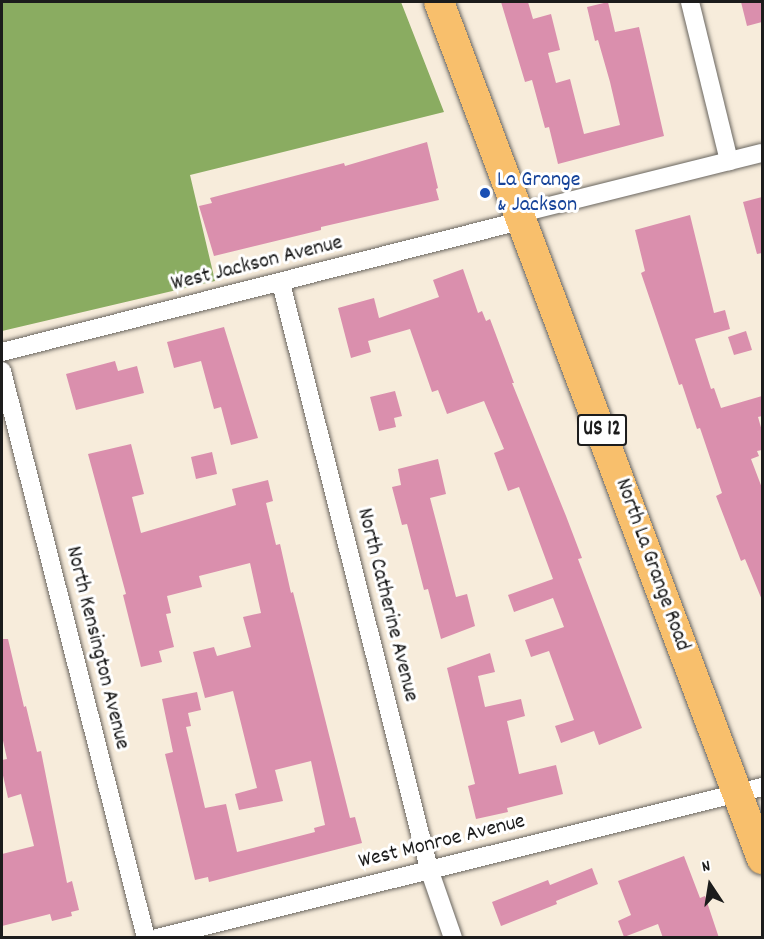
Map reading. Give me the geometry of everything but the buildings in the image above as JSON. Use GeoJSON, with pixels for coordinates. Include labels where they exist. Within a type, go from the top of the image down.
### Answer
{"type":"FeatureCollection","features":[{"type":"Feature","properties":{"kind":"main road","name":"North La Grange Road"},"geometry":{"type":"LineString","coordinates":[[439,2],[750,790],[762,859]]}},
{"type":"Feature","properties":{"kind":"street"},"geometry":{"type":"LineString","coordinates":[[690,2],[729,161]]}},
{"type":"Feature","properties":{"kind":"street","name":"West Jackson Avenue"},"geometry":{"type":"LineString","coordinates":[[2,352],[281,283],[762,153]]}},
{"type":"Feature","properties":{"kind":"street","name":"North Catherine Avenue"},"geometry":{"type":"LineString","coordinates":[[281,283],[429,869],[453,938]]}},
{"type":"Feature","properties":{"kind":"street","name":"North Kensington Avenue"},"geometry":{"type":"LineString","coordinates":[[2,371],[146,938]]}},
{"type":"Feature","properties":{"kind":"street","name":"West Monroe Avenue"},"geometry":{"type":"LineString","coordinates":[[158,938],[750,790]]}},
{"type":"Feature","properties":{"kind":"green space"},"geometry":{"type":"Polygon","coordinates":[[[2,2],[401,2],[444,112],[190,175],[215,281],[2,331],[2,2]]]}},
{"type":"Feature","properties":{"kind":"place","name":"La Grange & Jackson"},"geometry":{"type":"Point","coordinates":[485,193]}}]}
